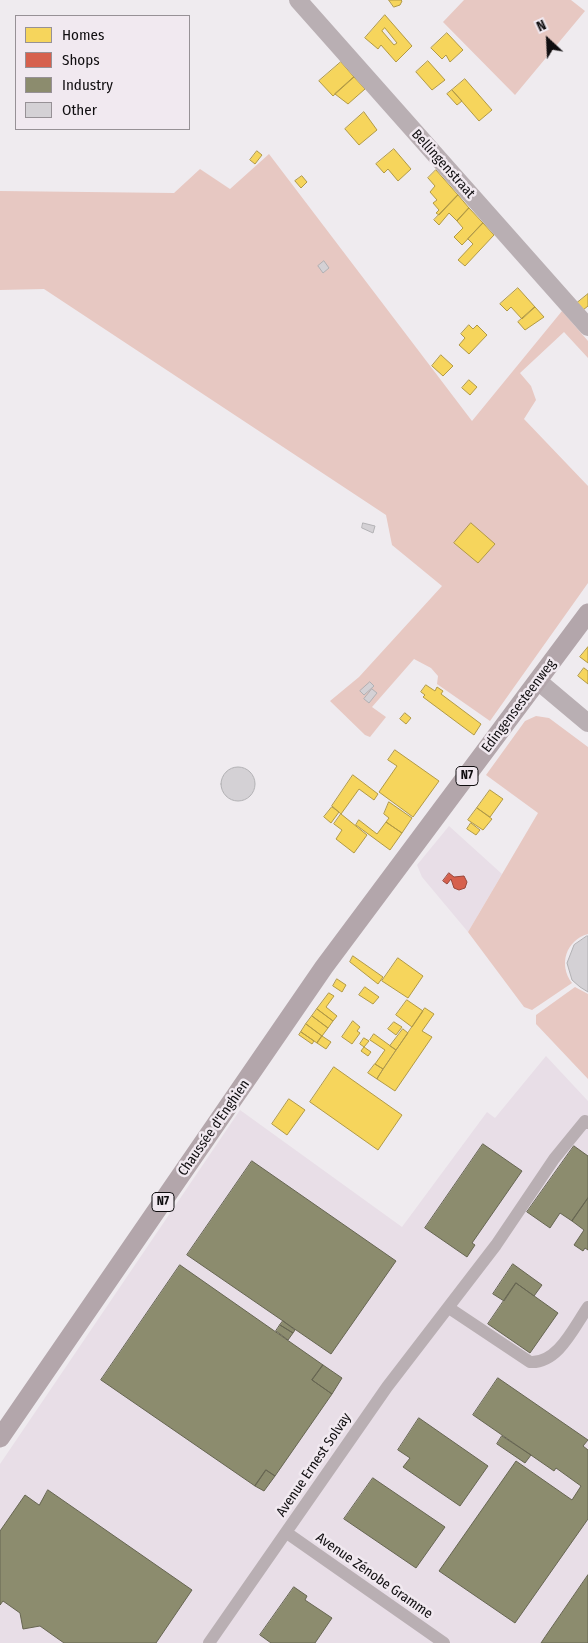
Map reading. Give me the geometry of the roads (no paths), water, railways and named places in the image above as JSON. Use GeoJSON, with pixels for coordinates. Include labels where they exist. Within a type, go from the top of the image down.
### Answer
{"type":"FeatureCollection","features":[{"type":"Feature","properties":{"kind":"main road","name":"Edingensesteenweg"},"geometry":{"type":"LineString","coordinates":[[397,870],[588,613]]}},
{"type":"Feature","properties":{"kind":"main road","name":"Chaussée d'Enghien"},"geometry":{"type":"LineString","coordinates":[[0,1438],[324,968],[397,870]]}},
{"type":"Feature","properties":{"kind":"street","name":"Bellingenstraat"},"geometry":{"type":"LineString","coordinates":[[298,0],[588,327]]}},
{"type":"Feature","properties":{"kind":"street"},"geometry":{"type":"LineString","coordinates":[[538,681],[588,723]]}},
{"type":"Feature","properties":{"kind":"street","name":"Avenue Ernest Solvay"},"geometry":{"type":"LineString","coordinates":[[209,1643],[381,1394],[496,1245],[554,1159],[585,1120],[588,1123]]}},
{"type":"Feature","properties":{"kind":"street"},"geometry":{"type":"LineString","coordinates":[[449,1308],[530,1362],[539,1363],[558,1351],[588,1307]]}},
{"type":"Feature","properties":{"kind":"street","name":"Avenue Zénobe Gramme"},"geometry":{"type":"LineString","coordinates":[[286,1533],[444,1643]]}}]}
